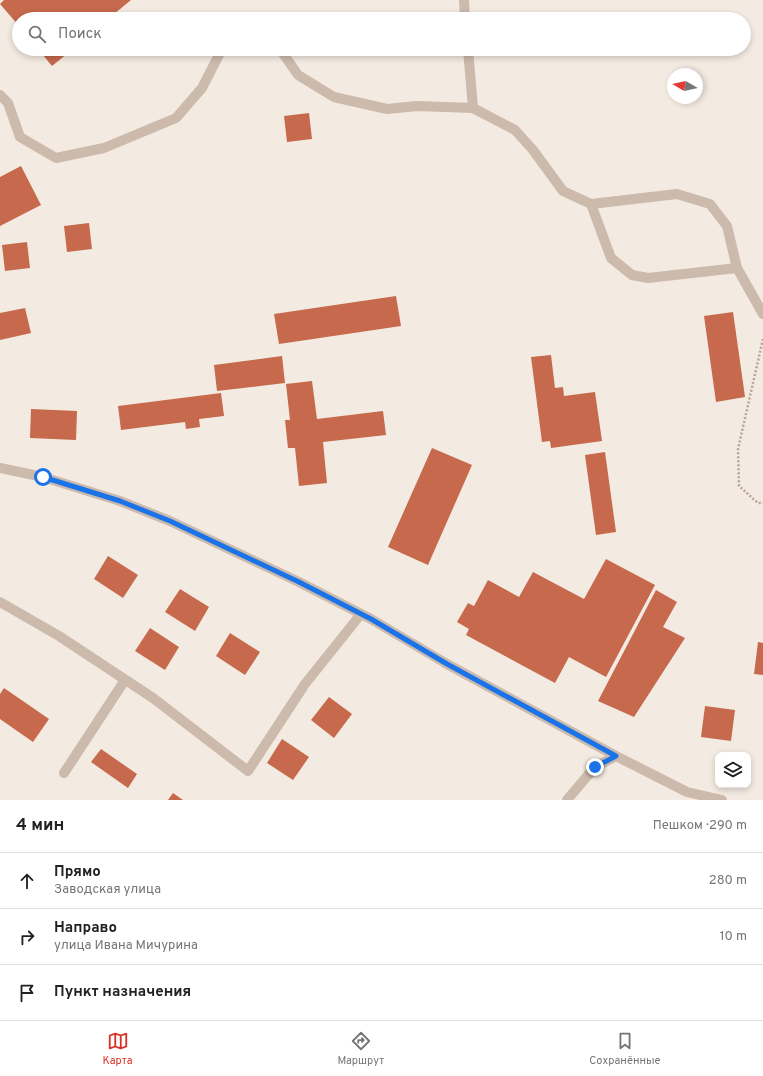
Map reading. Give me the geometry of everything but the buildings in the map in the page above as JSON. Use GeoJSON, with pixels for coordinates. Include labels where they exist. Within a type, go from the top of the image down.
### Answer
{"type":"FeatureCollection","features":[{"type":"Feature","properties":{"kind":"street"},"geometry":{"type":"LineString","coordinates":[[464,0],[465,12]]}},
{"type":"Feature","properties":{"kind":"street"},"geometry":{"type":"LineString","coordinates":[[0,95],[8,103],[20,137],[56,158],[104,148],[176,118],[202,88],[218,56]]}},
{"type":"Feature","properties":{"kind":"street"},"geometry":{"type":"LineString","coordinates":[[285,56],[298,75],[334,97],[387,109],[417,106],[473,108],[515,130],[533,150],[563,190],[591,204],[677,194],[710,204],[727,226],[737,268],[763,314]]}},
{"type":"Feature","properties":{"kind":"street"},"geometry":{"type":"LineString","coordinates":[[469,56],[473,108]]}},
{"type":"Feature","properties":{"kind":"street"},"geometry":{"type":"LineString","coordinates":[[591,204],[611,258],[632,275],[648,278],[737,268]]}},
{"type":"Feature","properties":{"kind":"street"},"geometry":{"type":"LineString","coordinates":[[0,468],[43,477],[142,509],[299,582],[361,614],[447,664],[616,756],[686,792],[722,800]]}},
{"type":"Feature","properties":{"kind":"street"},"geometry":{"type":"LineString","coordinates":[[0,602],[59,636],[153,698],[248,771],[305,684],[361,614]]}},
{"type":"Feature","properties":{"kind":"street"},"geometry":{"type":"LineString","coordinates":[[64,773],[125,680]]}},
{"type":"Feature","properties":{"kind":"street"},"geometry":{"type":"LineString","coordinates":[[568,800],[595,767],[616,756]]}},
{"type":"Feature","properties":{"kind":"path"},"geometry":{"type":"LineString","coordinates":[[763,340],[738,449],[739,486],[758,503],[763,503]]}},
{"type":"Feature","properties":{"kind":"route"},"geometry":{"type":"LineString","coordinates":[[43,477],[120,501],[170,521],[299,582],[371,619],[447,664],[616,756],[595,767]]}}]}
